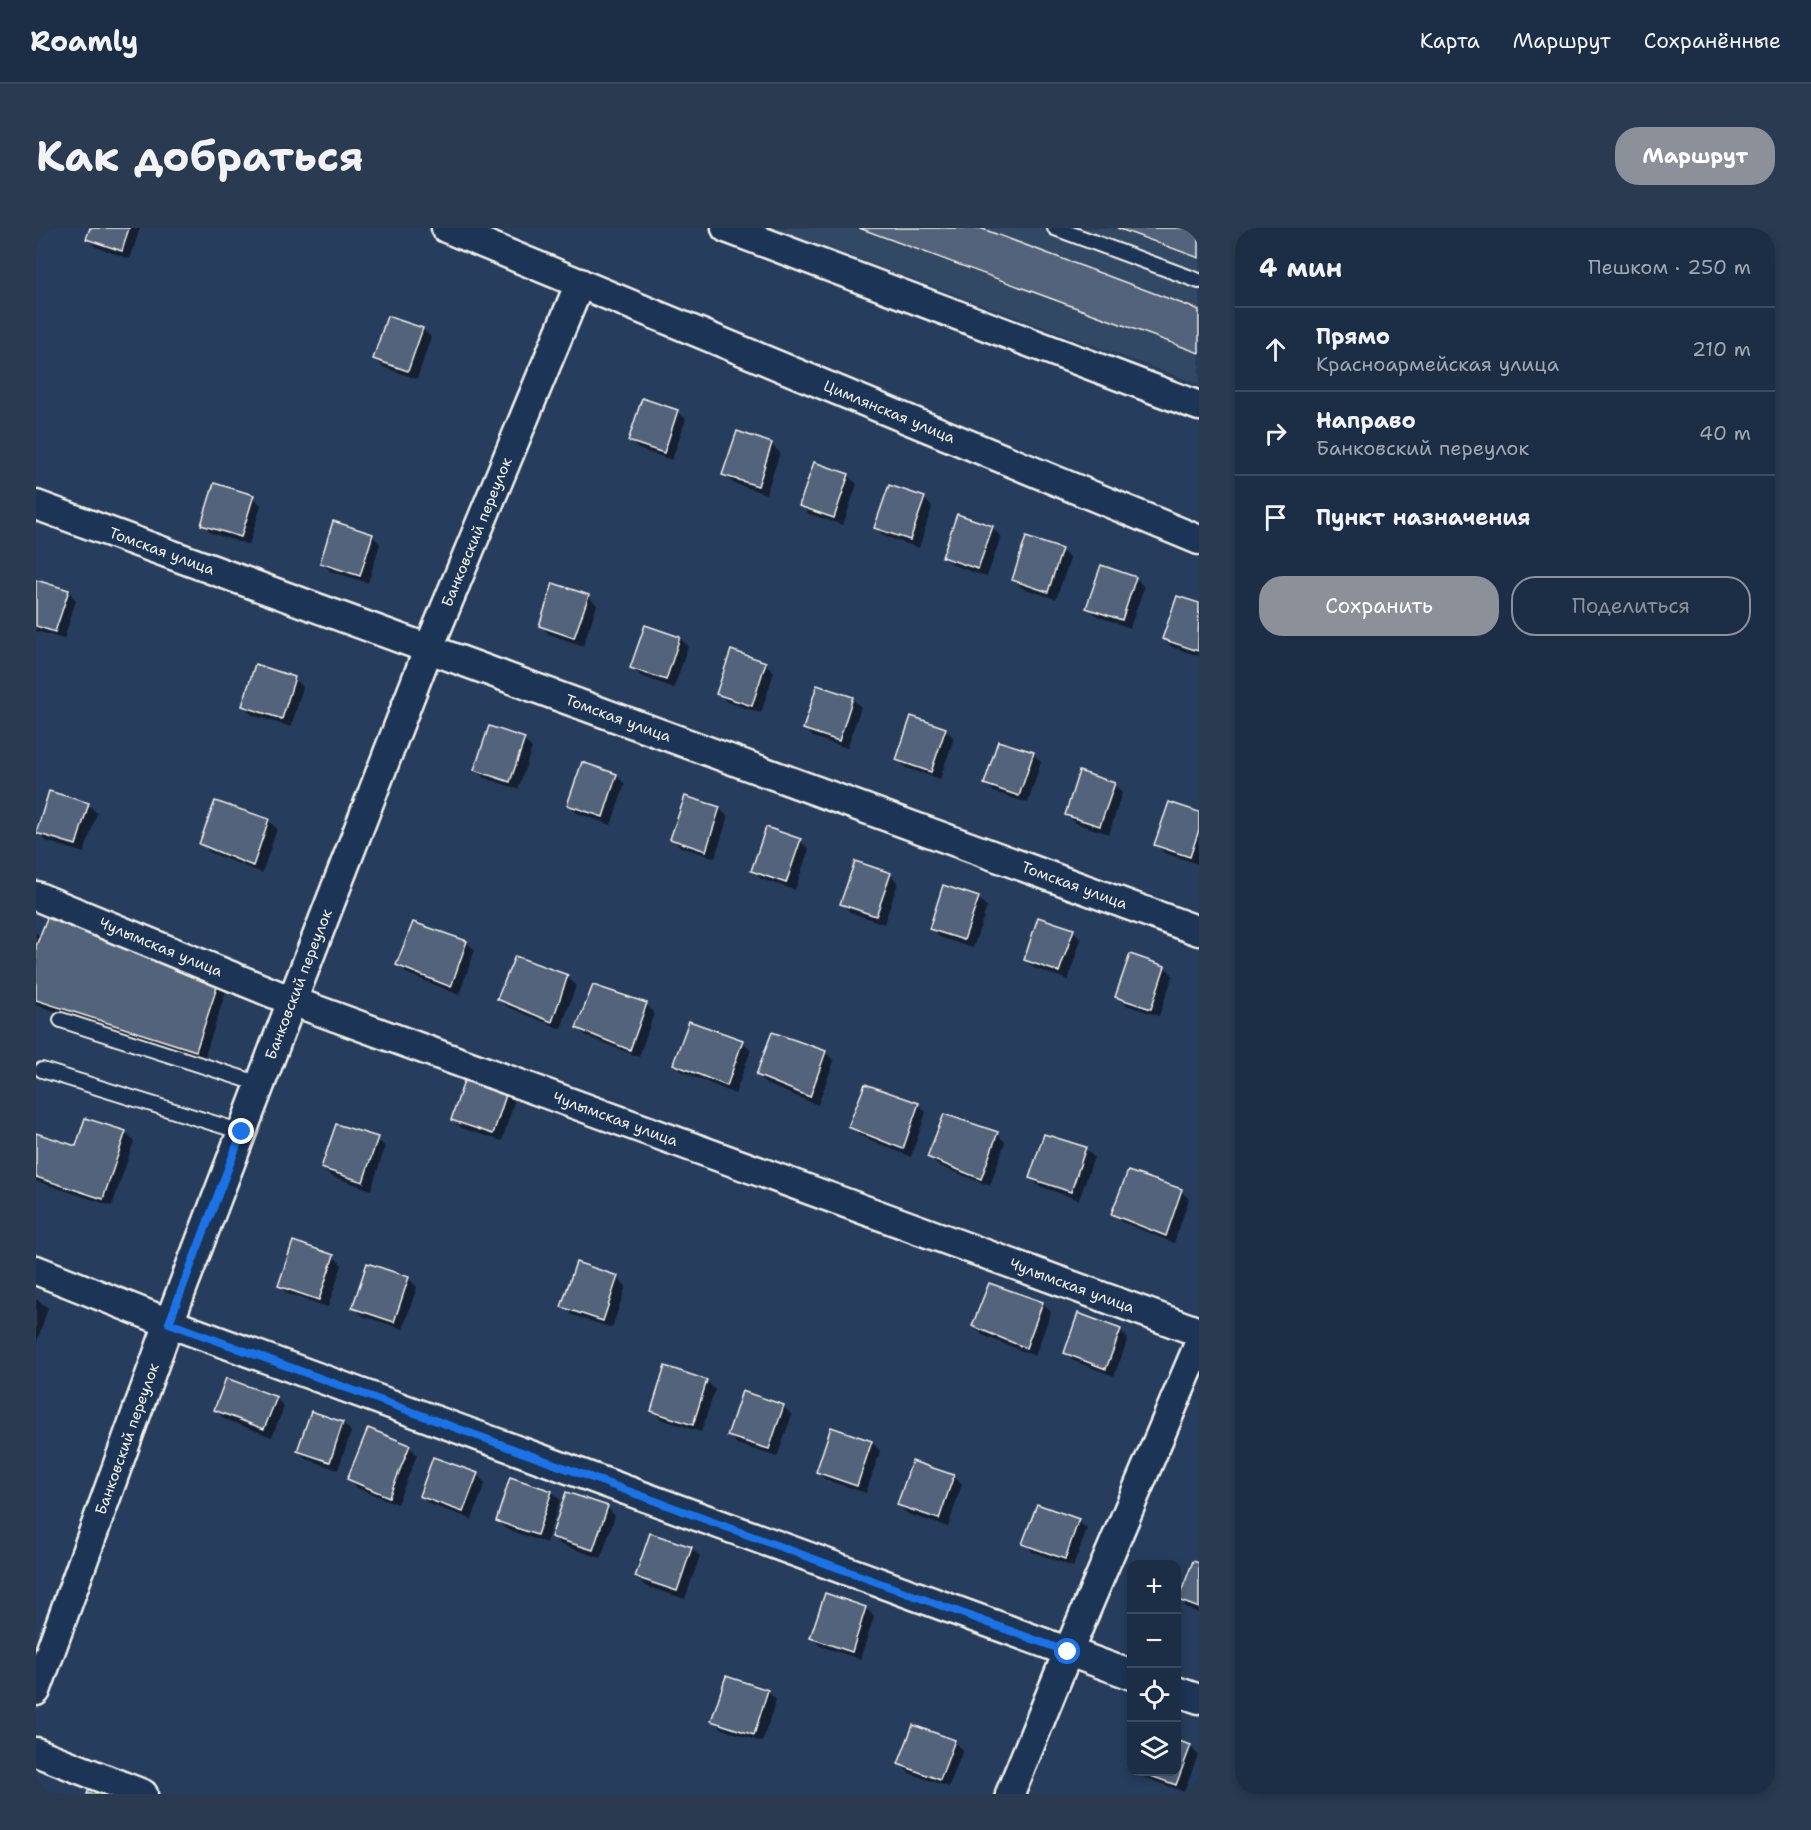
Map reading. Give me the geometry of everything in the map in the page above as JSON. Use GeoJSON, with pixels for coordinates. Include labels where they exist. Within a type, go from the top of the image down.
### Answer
{"type":"FeatureCollection","features":[{"type":"Feature","properties":{"kind":"street","name":"Цимлянская улица"},"geometry":{"type":"LineString","coordinates":[[446,228],[1199,540]]}},
{"type":"Feature","properties":{"kind":"street"},"geometry":{"type":"LineString","coordinates":[[726,228],[1199,406]]}},
{"type":"Feature","properties":{"kind":"street","name":"Банковский переулок"},"geometry":{"type":"LineString","coordinates":[[36,1691],[169,1323],[292,1001],[428,650],[580,284]]}},
{"type":"Feature","properties":{"kind":"street","name":"Томская улица"},"geometry":{"type":"LineString","coordinates":[[36,505],[1199,931]]}},
{"type":"Feature","properties":{"kind":"street","name":"Чулымская улица"},"geometry":{"type":"LineString","coordinates":[[36,896],[292,1001],[1199,1332]]}},
{"type":"Feature","properties":{"kind":"street"},"geometry":{"type":"LineString","coordinates":[[36,1270],[169,1323],[1127,1674]]}},
{"type":"Feature","properties":{"kind":"street"},"geometry":{"type":"LineString","coordinates":[[1010,1794],[1199,1344]]}},
{"type":"Feature","properties":{"kind":"street"},"geometry":{"type":"LineString","coordinates":[[1181,1693],[1199,1699]]}},
{"type":"Feature","properties":{"kind":"street"},"geometry":{"type":"LineString","coordinates":[[36,1752],[142,1794]]}},
{"type":"Feature","properties":{"kind":"lane"},"geometry":{"type":"LineString","coordinates":[[1055,228],[1199,281]]}},
{"type":"Feature","properties":{"kind":"lane"},"geometry":{"type":"LineString","coordinates":[[60,1020],[260,1084]]}},
{"type":"Feature","properties":{"kind":"lane"},"geometry":{"type":"LineString","coordinates":[[42,1070],[242,1132]]}},
{"type":"Feature","properties":{"kind":"shaded area"},"geometry":{"type":"Polygon","coordinates":[[[773,228],[1199,228],[1199,384],[773,228]]]}},
{"type":"Feature","properties":{"kind":"building"},"geometry":{"type":"Polygon","coordinates":[[[90,228],[129,228],[122,251],[86,239],[90,228]]]}},
{"type":"Feature","properties":{"kind":"building"},"geometry":{"type":"Polygon","coordinates":[[[859,228],[980,228],[1199,310],[1199,353],[859,228]]]}},
{"type":"Feature","properties":{"kind":"building"},"geometry":{"type":"Polygon","coordinates":[[[1117,228],[1199,228],[1199,258],[1117,228]]]}},
{"type":"Feature","properties":{"kind":"building"},"geometry":{"type":"Polygon","coordinates":[[[387,316],[423,328],[408,371],[373,359],[387,316]]]}},
{"type":"Feature","properties":{"kind":"building"},"geometry":{"type":"Polygon","coordinates":[[[642,398],[678,410],[664,453],[628,441],[642,398]]]}},
{"type":"Feature","properties":{"kind":"building"},"geometry":{"type":"Polygon","coordinates":[[[737,431],[772,443],[758,486],[722,475],[737,431]]]}},
{"type":"Feature","properties":{"kind":"building"},"geometry":{"type":"Polygon","coordinates":[[[814,462],[849,474],[834,518],[799,506],[814,462]]]}},
{"type":"Feature","properties":{"kind":"building"},"geometry":{"type":"Polygon","coordinates":[[[214,483],[254,495],[241,537],[201,525],[214,483]]]}},
{"type":"Feature","properties":{"kind":"building"},"geometry":{"type":"Polygon","coordinates":[[[889,485],[925,497],[910,540],[874,528],[889,485]]]}},
{"type":"Feature","properties":{"kind":"building"},"geometry":{"type":"Polygon","coordinates":[[[957,514],[993,526],[978,569],[942,557],[957,514]]]}},
{"type":"Feature","properties":{"kind":"building"},"geometry":{"type":"Polygon","coordinates":[[[333,521],[373,534],[360,576],[320,563],[333,521]]]}},
{"type":"Feature","properties":{"kind":"building"},"geometry":{"type":"Polygon","coordinates":[[[1026,537],[1062,549],[1048,592],[1012,580],[1026,537]]]}},
{"type":"Feature","properties":{"kind":"building"},"geometry":{"type":"Polygon","coordinates":[[[1101,565],[1136,577],[1122,620],[1086,608],[1101,565]]]}},
{"type":"Feature","properties":{"kind":"building"},"geometry":{"type":"Polygon","coordinates":[[[36,580],[69,590],[55,632],[36,626],[36,580]]]}},
{"type":"Feature","properties":{"kind":"building"},"geometry":{"type":"Polygon","coordinates":[[[553,583],[589,595],[574,638],[539,626],[553,583]]]}},
{"type":"Feature","properties":{"kind":"building"},"geometry":{"type":"Polygon","coordinates":[[[1177,596],[1199,603],[1198,651],[1162,639],[1177,596]]]}},
{"type":"Feature","properties":{"kind":"building"},"geometry":{"type":"Polygon","coordinates":[[[645,625],[680,637],[666,680],[630,668],[645,625]]]}},
{"type":"Feature","properties":{"kind":"building"},"geometry":{"type":"Polygon","coordinates":[[[731,650],[766,662],[752,706],[716,694],[731,650]]]}},
{"type":"Feature","properties":{"kind":"building"},"geometry":{"type":"Polygon","coordinates":[[[255,664],[295,677],[282,719],[242,706],[255,664]]]}},
{"type":"Feature","properties":{"kind":"building"},"geometry":{"type":"Polygon","coordinates":[[[817,685],[853,697],[839,741],[803,729],[817,685]]]}},
{"type":"Feature","properties":{"kind":"building"},"geometry":{"type":"Polygon","coordinates":[[[911,716],[946,728],[931,772],[896,760],[911,716]]]}},
{"type":"Feature","properties":{"kind":"building"},"geometry":{"type":"Polygon","coordinates":[[[489,726],[525,738],[510,782],[474,770],[489,726]]]}},
{"type":"Feature","properties":{"kind":"building"},"geometry":{"type":"Polygon","coordinates":[[[998,741],[1034,752],[1019,796],[984,784],[998,741]]]}},
{"type":"Feature","properties":{"kind":"building"},"geometry":{"type":"Polygon","coordinates":[[[582,762],[617,774],[603,817],[567,805],[582,762]]]}},
{"type":"Feature","properties":{"kind":"building"},"geometry":{"type":"Polygon","coordinates":[[[1079,771],[1115,783],[1100,826],[1065,815],[1079,771]]]}},
{"type":"Feature","properties":{"kind":"building"},"geometry":{"type":"Polygon","coordinates":[[[49,791],[89,803],[76,845],[36,833],[49,791]]]}},
{"type":"Feature","properties":{"kind":"building"},"geometry":{"type":"Polygon","coordinates":[[[685,796],[720,807],[706,851],[670,839],[685,796]]]}},
{"type":"Feature","properties":{"kind":"building"},"geometry":{"type":"Polygon","coordinates":[[[215,801],[269,819],[253,866],[199,844],[215,801]]]}},
{"type":"Feature","properties":{"kind":"building"},"geometry":{"type":"Polygon","coordinates":[[[1169,802],[1199,812],[1199,830],[1190,857],[1154,845],[1169,802]]]}},
{"type":"Feature","properties":{"kind":"building"},"geometry":{"type":"Polygon","coordinates":[[[766,827],[801,839],[786,883],[751,871],[766,827]]]}},
{"type":"Feature","properties":{"kind":"building"},"geometry":{"type":"Polygon","coordinates":[[[855,861],[891,873],[876,916],[840,904],[855,861]]]}},
{"type":"Feature","properties":{"kind":"building"},"geometry":{"type":"Polygon","coordinates":[[[943,885],[979,897],[964,940],[929,929],[943,885]]]}},
{"type":"Feature","properties":{"kind":"building"},"geometry":{"type":"Polygon","coordinates":[[[1038,917],[1074,929],[1059,972],[1024,960],[1038,917]]]}},
{"type":"Feature","properties":{"kind":"building"},"geometry":{"type":"Polygon","coordinates":[[[47,918],[219,981],[196,1051],[36,1000],[36,946],[47,918]]]}},
{"type":"Feature","properties":{"kind":"building"},"geometry":{"type":"Polygon","coordinates":[[[413,922],[467,941],[451,987],[396,965],[413,922]]]}},
{"type":"Feature","properties":{"kind":"building"},"geometry":{"type":"Polygon","coordinates":[[[1130,954],[1165,966],[1151,1009],[1115,997],[1130,954]]]}},
{"type":"Feature","properties":{"kind":"building"},"geometry":{"type":"Polygon","coordinates":[[[515,956],[568,975],[552,1022],[497,999],[515,956]]]}},
{"type":"Feature","properties":{"kind":"building"},"geometry":{"type":"Polygon","coordinates":[[[593,985],[647,1003],[630,1050],[576,1028],[593,985]]]}},
{"type":"Feature","properties":{"kind":"building"},"geometry":{"type":"Polygon","coordinates":[[[689,1021],[743,1040],[727,1086],[673,1064],[689,1021]]]}},
{"type":"Feature","properties":{"kind":"building"},"geometry":{"type":"Polygon","coordinates":[[[772,1032],[826,1051],[810,1097],[756,1075],[772,1032]]]}},
{"type":"Feature","properties":{"kind":"building"},"geometry":{"type":"Polygon","coordinates":[[[466,1075],[508,1089],[493,1134],[451,1120],[466,1075]]]}},
{"type":"Feature","properties":{"kind":"building"},"geometry":{"type":"Polygon","coordinates":[[[865,1084],[919,1103],[903,1149],[848,1127],[865,1084]]]}},
{"type":"Feature","properties":{"kind":"building"},"geometry":{"type":"Polygon","coordinates":[[[944,1114],[998,1132],[981,1179],[927,1157],[944,1114]]]}},
{"type":"Feature","properties":{"kind":"building"},"geometry":{"type":"Polygon","coordinates":[[[85,1118],[126,1131],[103,1199],[36,1177],[36,1133],[76,1146],[85,1118]]]}},
{"type":"Feature","properties":{"kind":"building"},"geometry":{"type":"Polygon","coordinates":[[[336,1124],[378,1137],[363,1182],[321,1168],[336,1124]]]}},
{"type":"Feature","properties":{"kind":"building"},"geometry":{"type":"Polygon","coordinates":[[[1044,1134],[1086,1147],[1071,1192],[1029,1178],[1044,1134]]]}},
{"type":"Feature","properties":{"kind":"building"},"geometry":{"type":"Polygon","coordinates":[[[1128,1171],[1182,1189],[1166,1236],[1111,1214],[1128,1171]]]}},
{"type":"Feature","properties":{"kind":"building"},"geometry":{"type":"Polygon","coordinates":[[[293,1241],[334,1255],[319,1300],[278,1286],[293,1241]]]}},
{"type":"Feature","properties":{"kind":"building"},"geometry":{"type":"Polygon","coordinates":[[[576,1262],[618,1276],[603,1321],[561,1307],[576,1262]]]}},
{"type":"Feature","properties":{"kind":"building"},"geometry":{"type":"Polygon","coordinates":[[[367,1263],[409,1277],[394,1322],[352,1308],[367,1263]]]}},
{"type":"Feature","properties":{"kind":"building"},"geometry":{"type":"Polygon","coordinates":[[[989,1283],[1043,1302],[1026,1348],[972,1326],[989,1283]]]}},
{"type":"Feature","properties":{"kind":"building"},"geometry":{"type":"Polygon","coordinates":[[[1078,1313],[1121,1329],[1106,1369],[1064,1353],[1078,1313]]]}},
{"type":"Feature","properties":{"kind":"building"},"geometry":{"type":"Polygon","coordinates":[[[665,1366],[707,1380],[693,1425],[651,1411],[665,1366]]]}},
{"type":"Feature","properties":{"kind":"building"},"geometry":{"type":"Polygon","coordinates":[[[226,1378],[277,1397],[264,1429],[214,1410],[226,1378]]]}},
{"type":"Feature","properties":{"kind":"building"},"geometry":{"type":"Polygon","coordinates":[[[742,1391],[784,1405],[769,1449],[727,1436],[742,1391]]]}},
{"type":"Feature","properties":{"kind":"building"},"geometry":{"type":"Polygon","coordinates":[[[311,1411],[343,1422],[330,1462],[297,1451],[311,1411]]]}},
{"type":"Feature","properties":{"kind":"building"},"geometry":{"type":"Polygon","coordinates":[[[831,1427],[872,1441],[857,1486],[816,1472],[831,1427]]]}},
{"type":"Feature","properties":{"kind":"building"},"geometry":{"type":"Polygon","coordinates":[[[368,1428],[410,1445],[389,1497],[347,1479],[368,1428]]]}},
{"type":"Feature","properties":{"kind":"building"},"geometry":{"type":"Polygon","coordinates":[[[433,1457],[478,1473],[463,1512],[419,1496],[433,1457]]]}},
{"type":"Feature","properties":{"kind":"building"},"geometry":{"type":"Polygon","coordinates":[[[912,1461],[954,1475],[939,1519],[897,1505],[912,1461]]]}},
{"type":"Feature","properties":{"kind":"building"},"geometry":{"type":"Polygon","coordinates":[[[510,1477],[552,1491],[537,1535],[496,1521],[510,1477]]]}},
{"type":"Feature","properties":{"kind":"building"},"geometry":{"type":"Polygon","coordinates":[[[566,1492],[608,1506],[593,1550],[551,1537],[566,1492]]]}},
{"type":"Feature","properties":{"kind":"building"},"geometry":{"type":"Polygon","coordinates":[[[1037,1504],[1079,1519],[1065,1559],[1022,1544],[1037,1504]]]}},
{"type":"Feature","properties":{"kind":"building"},"geometry":{"type":"Polygon","coordinates":[[[650,1533],[692,1547],[677,1591],[635,1577],[650,1533]]]}},
{"type":"Feature","properties":{"kind":"building"},"geometry":{"type":"Polygon","coordinates":[[[1193,1561],[1199,1563],[1199,1608],[1181,1601],[1181,1592],[1193,1561]]]}},
{"type":"Feature","properties":{"kind":"building"},"geometry":{"type":"Polygon","coordinates":[[[825,1593],[866,1607],[852,1652],[810,1638],[825,1593]]]}},
{"type":"Feature","properties":{"kind":"building"},"geometry":{"type":"Polygon","coordinates":[[[726,1676],[768,1690],[754,1735],[711,1721],[726,1676]]]}},
{"type":"Feature","properties":{"kind":"building"},"geometry":{"type":"Polygon","coordinates":[[[913,1725],[955,1740],[940,1780],[898,1764],[913,1725]]]}},
{"type":"Feature","properties":{"kind":"building"},"geometry":{"type":"Polygon","coordinates":[[[1181,1742],[1191,1745],[1181,1772],[1181,1742]]]}},
{"type":"Feature","properties":{"kind":"building"},"geometry":{"type":"Polygon","coordinates":[[[1151,1776],[1179,1776],[1176,1785],[1151,1776]]]}},
{"type":"Feature","properties":{"kind":"building"},"geometry":{"type":"Polygon","coordinates":[[[89,1788],[106,1794],[87,1794],[89,1788]]]}},
{"type":"Feature","properties":{"kind":"route"},"geometry":{"type":"LineString","coordinates":[[242,1132],[169,1323],[1068,1652]]}}]}
